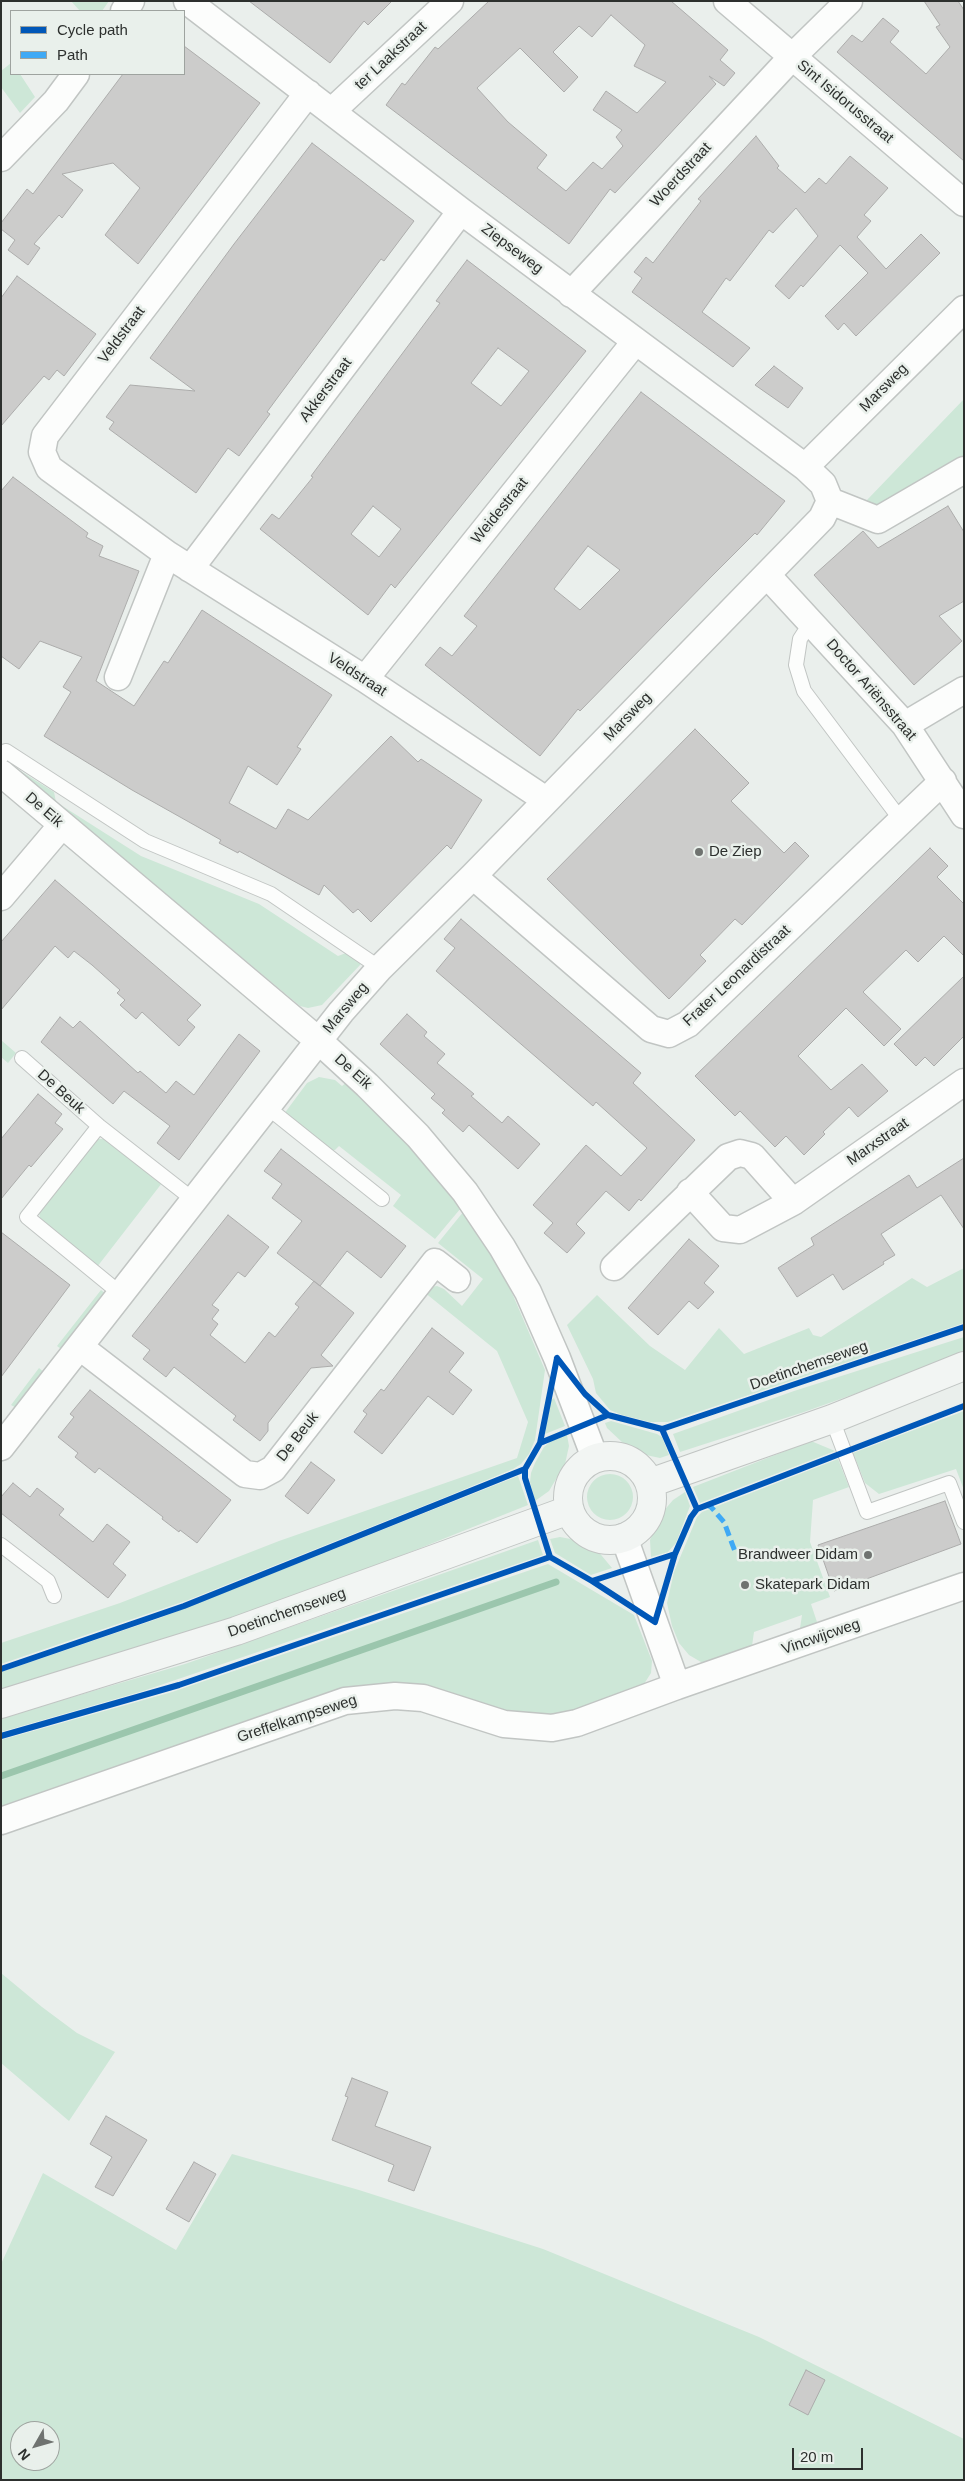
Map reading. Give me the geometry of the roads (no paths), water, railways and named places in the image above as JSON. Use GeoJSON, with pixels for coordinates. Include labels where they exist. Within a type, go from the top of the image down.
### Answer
{"type":"FeatureCollection","features":[{"type":"Feature","properties":{"kind":"main road"},"geometry":{"type":"LineString","coordinates":[[650,1483],[832,1419],[964,1366]]}},
{"type":"Feature","properties":{"kind":"main road"},"geometry":{"type":"LineString","coordinates":[[618,1456],[631,1461],[642,1470],[650,1483],[652,1498],[650,1512],[642,1525],[624,1537],[606,1540],[593,1536],[581,1529],[569,1510],[568,1492],[571,1479],[579,1468],[595,1458],[618,1456]]}},
{"type":"Feature","properties":{"kind":"main road","name":"Doetinchemseweg"},"geometry":{"type":"LineString","coordinates":[[1,1704],[236,1631],[569,1510]]}},
{"type":"Feature","properties":{"kind":"street","name":"Ziepseweg"},"geometry":{"type":"LineString","coordinates":[[187,1],[571,294],[805,467],[823,484],[830,501]]}},
{"type":"Feature","properties":{"kind":"street","name":"ter Laakstraat"},"geometry":{"type":"LineString","coordinates":[[332,111],[450,1]]}},
{"type":"Feature","properties":{"kind":"street","name":"Sint Isidorusstraat"},"geometry":{"type":"LineString","coordinates":[[727,1],[964,203]]}},
{"type":"Feature","properties":{"kind":"street","name":"Woerdstraat"},"geometry":{"type":"LineString","coordinates":[[571,294],[792,57],[849,1]]}},
{"type":"Feature","properties":{"kind":"street"},"geometry":{"type":"LineString","coordinates":[[1,158],[56,101],[75,75]]}},
{"type":"Feature","properties":{"kind":"street","name":"Veldstraat"},"geometry":{"type":"LineString","coordinates":[[308,92],[45,436],[42,452],[49,468],[167,554],[365,679],[546,800]]}},
{"type":"Feature","properties":{"kind":"street","name":"Akkerstraat"},"geometry":{"type":"LineString","coordinates":[[190,569],[461,211]]}},
{"type":"Feature","properties":{"kind":"street","name":"Marsweg"},"geometry":{"type":"LineString","coordinates":[[805,467],[964,309]]}},
{"type":"Feature","properties":{"kind":"street","name":"Weidestraat"},"geometry":{"type":"LineString","coordinates":[[365,679],[635,342]]}},
{"type":"Feature","properties":{"kind":"street"},"geometry":{"type":"LineString","coordinates":[[830,501],[878,520],[964,470]]}},
{"type":"Feature","properties":{"kind":"street","name":"Marsweg"},"geometry":{"type":"LineString","coordinates":[[319,1041],[380,968],[473,876],[822,518],[830,501]]}},
{"type":"Feature","properties":{"kind":"street"},"geometry":{"type":"LineString","coordinates":[[118,677],[167,554]]}},
{"type":"Feature","properties":{"kind":"street","name":"Doctor Ariënsstraat"},"geometry":{"type":"LineString","coordinates":[[767,575],[905,725],[964,815]]}},
{"type":"Feature","properties":{"kind":"street"},"geometry":{"type":"LineString","coordinates":[[905,725],[964,690]]}},
{"type":"Feature","properties":{"kind":"street","name":"De Eik"},"geometry":{"type":"LineString","coordinates":[[1,773],[319,1041],[367,1084],[418,1136],[465,1192],[502,1247],[528,1292],[549,1338],[595,1458]]}},
{"type":"Feature","properties":{"kind":"street","name":"Frater Leonardistraat"},"geometry":{"type":"LineString","coordinates":[[473,876],[651,1029],[669,1034],[688,1024],[943,781]]}},
{"type":"Feature","properties":{"kind":"street"},"geometry":{"type":"LineString","coordinates":[[1,897],[62,825]]}},
{"type":"Feature","properties":{"kind":"street"},"geometry":{"type":"LineString","coordinates":[[1,1447],[319,1041]]}},
{"type":"Feature","properties":{"kind":"street","name":"Marxstraat"},"geometry":{"type":"LineString","coordinates":[[690,1192],[723,1228],[740,1230],[793,1202],[964,1082]]}},
{"type":"Feature","properties":{"kind":"street"},"geometry":{"type":"LineString","coordinates":[[614,1267],[728,1157],[740,1153],[752,1156],[793,1202]]}},
{"type":"Feature","properties":{"kind":"street","name":"De Beuk"},"geometry":{"type":"LineString","coordinates":[[80,1347],[245,1474],[260,1476],[273,1469],[435,1262],[456,1279]]}},
{"type":"Feature","properties":{"kind":"street"},"geometry":{"type":"LineString","coordinates":[[624,1537],[677,1686]]}},
{"type":"Feature","properties":{"kind":"street","name":"Vincwijcweg"},"geometry":{"type":"LineString","coordinates":[[677,1686],[964,1586]]}},
{"type":"Feature","properties":{"kind":"street","name":"Greffelkampseweg"},"geometry":{"type":"LineString","coordinates":[[1,1821],[345,1701],[395,1696],[423,1698],[504,1724],[552,1728],[577,1722],[677,1686]]}},
{"type":"Feature","properties":{"kind":"lane"},"geometry":{"type":"LineString","coordinates":[[811,622],[800,640],[796,665],[804,692],[901,820]]}},
{"type":"Feature","properties":{"kind":"lane","name":"De Eik"},"geometry":{"type":"LineString","coordinates":[[1,757],[6,751],[145,841],[271,894],[380,968]]}},
{"type":"Feature","properties":{"kind":"lane","name":"De Beuk"},"geometry":{"type":"LineString","coordinates":[[22,1058],[99,1126],[195,1200]]}},
{"type":"Feature","properties":{"kind":"lane"},"geometry":{"type":"LineString","coordinates":[[267,1107],[382,1199]]}},
{"type":"Feature","properties":{"kind":"lane"},"geometry":{"type":"LineString","coordinates":[[99,1126],[27,1216],[121,1294]]}},
{"type":"Feature","properties":{"kind":"lane"},"geometry":{"type":"LineString","coordinates":[[832,1419],[867,1512],[949,1483],[964,1522]]}},
{"type":"Feature","properties":{"kind":"lane"},"geometry":{"type":"LineString","coordinates":[[1,1545],[48,1581],[54,1596]]}},
{"type":"Feature","properties":{"kind":"waterway"},"geometry":{"type":"LineString","coordinates":[[1,1776],[556,1582]]}},
{"type":"Feature","properties":{"kind":"place","name":"De Ziep"},"geometry":{"type":"Point","coordinates":[699,852]}},
{"type":"Feature","properties":{"kind":"place","name":"Brandweer Didam"},"geometry":{"type":"Point","coordinates":[868,1555]}},
{"type":"Feature","properties":{"kind":"place","name":"Skatepark Didam"},"geometry":{"type":"Point","coordinates":[745,1585]}}]}
